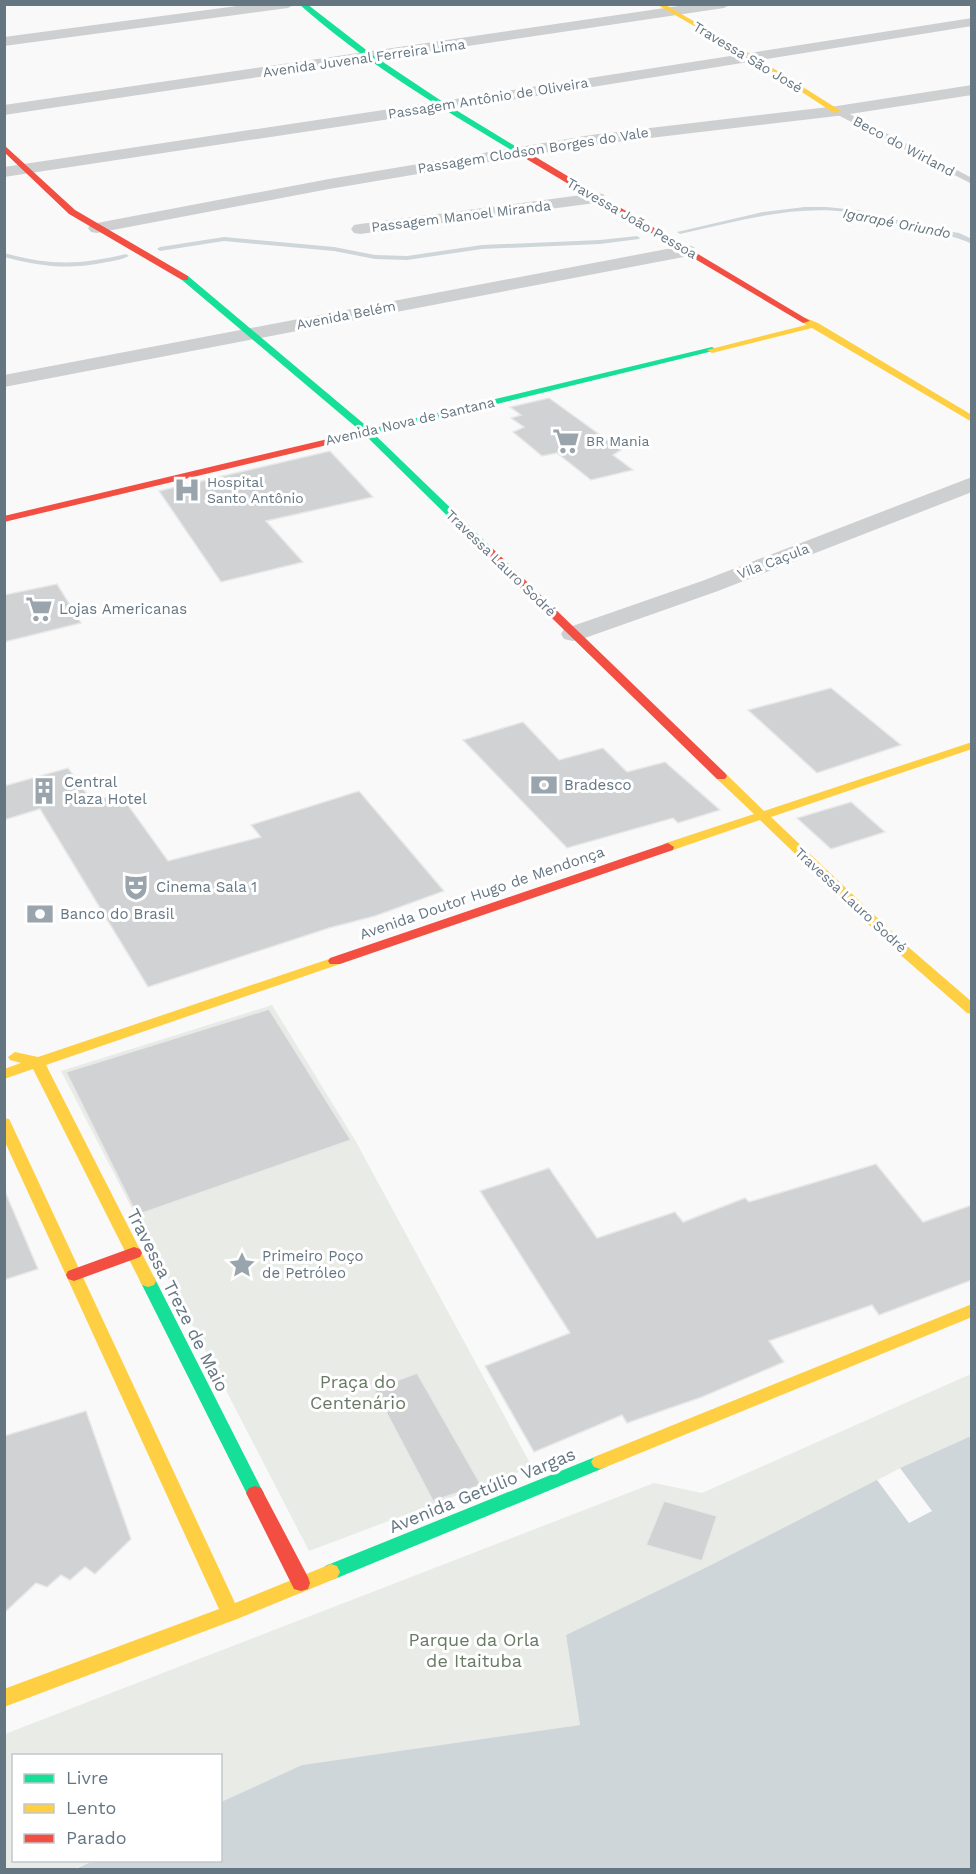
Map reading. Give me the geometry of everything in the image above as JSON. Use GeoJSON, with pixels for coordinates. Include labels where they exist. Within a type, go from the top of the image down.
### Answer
{"type":"FeatureCollection","features":[{"type":"Feature","properties":{"kind":"street"},"geometry":{"type":"LineString","coordinates":[[4,42],[288,4]]}},
{"type":"Feature","properties":{"kind":"street","name":"Travessa João Pessoa"},"geometry":{"type":"LineString","coordinates":[[302,4],[372,57],[443,106],[972,419]]}},
{"type":"Feature","properties":{"kind":"street","name":"Travessa São José"},"geometry":{"type":"LineString","coordinates":[[659,4],[750,56],[837,111]]}},
{"type":"Feature","properties":{"kind":"street","name":"Avenida Juvenal Ferreira Lima"},"geometry":{"type":"LineString","coordinates":[[4,110],[724,4]]}},
{"type":"Feature","properties":{"kind":"street","name":"Passagem Antônio de Oliveira"},"geometry":{"type":"LineString","coordinates":[[4,172],[443,106],[972,22]]}},
{"type":"Feature","properties":{"kind":"street","name":"Passagem Clodson Borges do Vale"},"geometry":{"type":"LineString","coordinates":[[97,228],[317,186],[637,133],[837,111],[972,90]]}},
{"type":"Feature","properties":{"kind":"street","name":"Travessa Lauro Sodré"},"geometry":{"type":"LineString","coordinates":[[4,147],[56,200],[97,228],[160,260],[192,283],[340,415],[366,431],[761,815],[901,948],[972,1011]]}},
{"type":"Feature","properties":{"kind":"street","name":"Passagem Manoel Miranda"},"geometry":{"type":"LineString","coordinates":[[360,229],[597,198]]}},
{"type":"Feature","properties":{"kind":"street","name":"Avenida Belém"},"geometry":{"type":"LineString","coordinates":[[4,381],[688,251]]}},
{"type":"Feature","properties":{"kind":"street"},"geometry":{"type":"LineString","coordinates":[[765,315],[788,309]]}},
{"type":"Feature","properties":{"kind":"street","name":"Avenida Nova de Santana"},"geometry":{"type":"LineString","coordinates":[[4,519],[65,498],[366,431],[815,325]]}},
{"type":"Feature","properties":{"kind":"street"},"geometry":{"type":"LineString","coordinates":[[540,376],[553,387]]}},
{"type":"Feature","properties":{"kind":"street","name":"Avenida Nova de Santana"},"geometry":{"type":"LineString","coordinates":[[340,415],[368,409]]}},
{"type":"Feature","properties":{"kind":"street","name":"Vila Caçula"},"geometry":{"type":"LineString","coordinates":[[573,634],[710,586],[972,484]]}},
{"type":"Feature","properties":{"kind":"street","name":"Avenida Doutor Hugo de Mendonça"},"geometry":{"type":"LineString","coordinates":[[4,1074],[972,745]]}},
{"type":"Feature","properties":{"kind":"street"},"geometry":{"type":"LineString","coordinates":[[4,1054],[37,1062]]}},
{"type":"Feature","properties":{"kind":"street","name":"Travessa Treze de Maio"},"geometry":{"type":"LineString","coordinates":[[37,1062],[301,1583]]}},
{"type":"Feature","properties":{"kind":"street"},"geometry":{"type":"LineString","coordinates":[[4,1123],[230,1612]]}},
{"type":"Feature","properties":{"kind":"street"},"geometry":{"type":"LineString","coordinates":[[74,1275],[134,1253]]}},
{"type":"Feature","properties":{"kind":"street","name":"Avenida Getúlio Vargas"},"geometry":{"type":"LineString","coordinates":[[4,1698],[230,1612],[972,1310]]}},
{"type":"Feature","properties":{"kind":"lane","name":"Beco do Wirland"},"geometry":{"type":"LineString","coordinates":[[837,111],[972,182]]}},
{"type":"Feature","properties":{"kind":"green space","name":"Praça do Centenário"},"geometry":{"type":"Polygon","coordinates":[[[272,1005],[355,1140],[532,1467],[309,1551],[61,1071],[272,1005]]]}},
{"type":"Feature","properties":{"kind":"green space","name":"Parque da Orla de Itaituba"},"geometry":{"type":"Polygon","coordinates":[[[971,1374],[971,1436],[900,1468],[709,1566],[566,1635],[580,1725],[302,1765],[222,1802],[222,1754],[12,1754],[12,1862],[90,1862],[73,1869],[5,1870],[5,1734],[654,1483],[702,1493],[971,1374]]]}},
{"type":"Feature","properties":{"kind":"shaded area"},"geometry":{"type":"Polygon","coordinates":[[[971,1436],[971,1869],[73,1870],[91,1862],[222,1862],[222,1802],[302,1765],[580,1725],[566,1635],[709,1566],[900,1468],[971,1436]]]}},
{"type":"Feature","properties":{"kind":"pier"},"geometry":{"type":"Polygon","coordinates":[[[900,1468],[932,1511],[909,1523],[877,1480],[900,1468]]]}},
{"type":"Feature","properties":{"kind":"building","name":"BR Mania"},"geometry":{"type":"Polygon","coordinates":[[[549,398],[621,450],[613,455],[633,470],[591,480],[557,453],[542,456],[513,432],[524,427],[511,418],[521,415],[510,407],[549,398]]]}},
{"type":"Feature","properties":{"kind":"building"},"geometry":{"type":"Polygon","coordinates":[[[330,451],[373,497],[266,521],[303,562],[221,582],[159,491],[330,451]]]}},
{"type":"Feature","properties":{"kind":"building","name":"Lojas Americanas"},"geometry":{"type":"Polygon","coordinates":[[[57,584],[81,623],[4,642],[4,595],[57,584]]]}},
{"type":"Feature","properties":{"kind":"building"},"geometry":{"type":"Polygon","coordinates":[[[831,688],[901,745],[817,773],[748,710],[831,688]]]}},
{"type":"Feature","properties":{"kind":"building"},"geometry":{"type":"Polygon","coordinates":[[[523,722],[559,760],[603,748],[627,772],[665,762],[720,810],[678,823],[673,818],[567,848],[463,740],[523,722]]]}},
{"type":"Feature","properties":{"kind":"building"},"geometry":{"type":"Polygon","coordinates":[[[68,768],[92,801],[120,794],[168,861],[261,837],[251,825],[359,791],[444,891],[375,916],[329,928],[148,987],[40,809],[4,820],[4,786],[68,768]]]}},
{"type":"Feature","properties":{"kind":"building"},"geometry":{"type":"Polygon","coordinates":[[[851,802],[885,832],[831,849],[797,818],[851,802]]]}},
{"type":"Feature","properties":{"kind":"building"},"geometry":{"type":"Polygon","coordinates":[[[269,1009],[351,1140],[137,1215],[66,1072],[269,1009]]]}},
{"type":"Feature","properties":{"kind":"building"},"geometry":{"type":"Polygon","coordinates":[[[876,1164],[923,1222],[972,1205],[972,1280],[879,1315],[872,1305],[769,1341],[784,1362],[702,1397],[627,1423],[622,1415],[534,1452],[485,1366],[570,1333],[480,1191],[549,1168],[597,1238],[675,1212],[683,1222],[745,1198],[749,1202],[876,1164]]]}},
{"type":"Feature","properties":{"kind":"building"},"geometry":{"type":"Polygon","coordinates":[[[4,1189],[38,1269],[4,1280],[4,1189]]]}},
{"type":"Feature","properties":{"kind":"building"},"geometry":{"type":"Polygon","coordinates":[[[417,1373],[481,1485],[433,1501],[374,1389],[417,1373]]]}},
{"type":"Feature","properties":{"kind":"building"},"geometry":{"type":"Polygon","coordinates":[[[86,1411],[131,1539],[95,1574],[85,1567],[70,1580],[61,1575],[47,1587],[36,1583],[4,1613],[4,1436],[86,1411]]]}},
{"type":"Feature","properties":{"kind":"building"},"geometry":{"type":"Polygon","coordinates":[[[664,1501],[717,1516],[702,1561],[646,1545],[664,1501]]]}},
{"type":"Feature","properties":{"kind":"waterway","name":"Igarapé Oriundo"},"geometry":{"type":"LineString","coordinates":[[680,232],[763,214],[826,208],[848,210],[928,230],[956,234],[972,242]]}},
{"type":"Feature","properties":{"kind":"waterway"},"geometry":{"type":"LineString","coordinates":[[160,249],[224,239],[334,249],[375,257],[407,258],[482,247],[600,242],[637,238]]}},
{"type":"Feature","properties":{"kind":"waterway","name":"Igarapé Oriundo"},"geometry":{"type":"LineString","coordinates":[[4,255],[37,263],[65,266],[126,256]]}},
{"type":"Feature","properties":{"kind":"traffic: fast"},"geometry":{"type":"LineString","coordinates":[[302,4],[372,57],[443,106],[521,152]]}},
{"type":"Feature","properties":{"kind":"traffic: fast"},"geometry":{"type":"LineString","coordinates":[[185,278],[366,431],[486,548]]}},
{"type":"Feature","properties":{"kind":"traffic: fast"},"geometry":{"type":"LineString","coordinates":[[370,432],[712,350]]}},
{"type":"Feature","properties":{"kind":"traffic: fast"},"geometry":{"type":"LineString","coordinates":[[148,1281],[255,1493]]}},
{"type":"Feature","properties":{"kind":"traffic: fast"},"geometry":{"type":"LineString","coordinates":[[331,1572],[600,1462]]}},
{"type":"Feature","properties":{"kind":"traffic: slow"},"geometry":{"type":"LineString","coordinates":[[659,4],[750,56],[837,111]]}},
{"type":"Feature","properties":{"kind":"traffic: slow"},"geometry":{"type":"LineString","coordinates":[[806,321],[972,419]]}},
{"type":"Feature","properties":{"kind":"traffic: slow"},"geometry":{"type":"LineString","coordinates":[[712,350],[815,325]]}},
{"type":"Feature","properties":{"kind":"traffic: slow"},"geometry":{"type":"LineString","coordinates":[[668,847],[972,745]]}},
{"type":"Feature","properties":{"kind":"traffic: slow"},"geometry":{"type":"LineString","coordinates":[[721,776],[901,948],[972,1010]]}},
{"type":"Feature","properties":{"kind":"traffic: slow"},"geometry":{"type":"LineString","coordinates":[[4,1074],[335,961]]}},
{"type":"Feature","properties":{"kind":"traffic: slow"},"geometry":{"type":"LineString","coordinates":[[15,1057],[37,1062],[148,1281]]}},
{"type":"Feature","properties":{"kind":"traffic: slow"},"geometry":{"type":"LineString","coordinates":[[4,1123],[230,1613]]}},
{"type":"Feature","properties":{"kind":"traffic: slow"},"geometry":{"type":"LineString","coordinates":[[600,1462],[972,1310]]}},
{"type":"Feature","properties":{"kind":"traffic: slow"},"geometry":{"type":"LineString","coordinates":[[4,1698],[230,1613],[331,1572]]}},
{"type":"Feature","properties":{"kind":"traffic: jam"},"geometry":{"type":"LineString","coordinates":[[4,147],[72,212],[185,278]]}},
{"type":"Feature","properties":{"kind":"traffic: jam"},"geometry":{"type":"LineString","coordinates":[[521,152],[806,321]]}},
{"type":"Feature","properties":{"kind":"traffic: jam"},"geometry":{"type":"LineString","coordinates":[[4,519],[370,432]]}},
{"type":"Feature","properties":{"kind":"traffic: jam"},"geometry":{"type":"LineString","coordinates":[[486,548],[721,776]]}},
{"type":"Feature","properties":{"kind":"traffic: jam"},"geometry":{"type":"LineString","coordinates":[[335,961],[668,847]]}},
{"type":"Feature","properties":{"kind":"traffic: jam"},"geometry":{"type":"LineString","coordinates":[[74,1275],[134,1253]]}},
{"type":"Feature","properties":{"kind":"traffic: jam"},"geometry":{"type":"LineString","coordinates":[[255,1493],[301,1583]]}},
{"type":"Feature","properties":{"kind":"place","name":"BR Mania"},"geometry":{"type":"Point","coordinates":[566,441]}},
{"type":"Feature","properties":{"kind":"place","name":"Hospital Santo Antônio"},"geometry":{"type":"Point","coordinates":[187,490]}},
{"type":"Feature","properties":{"kind":"place","name":"Lojas Americanas"},"geometry":{"type":"Point","coordinates":[39,609]}},
{"type":"Feature","properties":{"kind":"place","name":"Bradesco"},"geometry":{"type":"Point","coordinates":[544,785]}},
{"type":"Feature","properties":{"kind":"place","name":"Central Plaza Hotel"},"geometry":{"type":"Point","coordinates":[44,791]}},
{"type":"Feature","properties":{"kind":"place","name":"Cinema Sala 1"},"geometry":{"type":"Point","coordinates":[136,887]}},
{"type":"Feature","properties":{"kind":"place","name":"Banco do Brasil"},"geometry":{"type":"Point","coordinates":[40,914]}},
{"type":"Feature","properties":{"kind":"place","name":"Primeiro Poço de Petróleo"},"geometry":{"type":"Point","coordinates":[242,1265]}}]}
